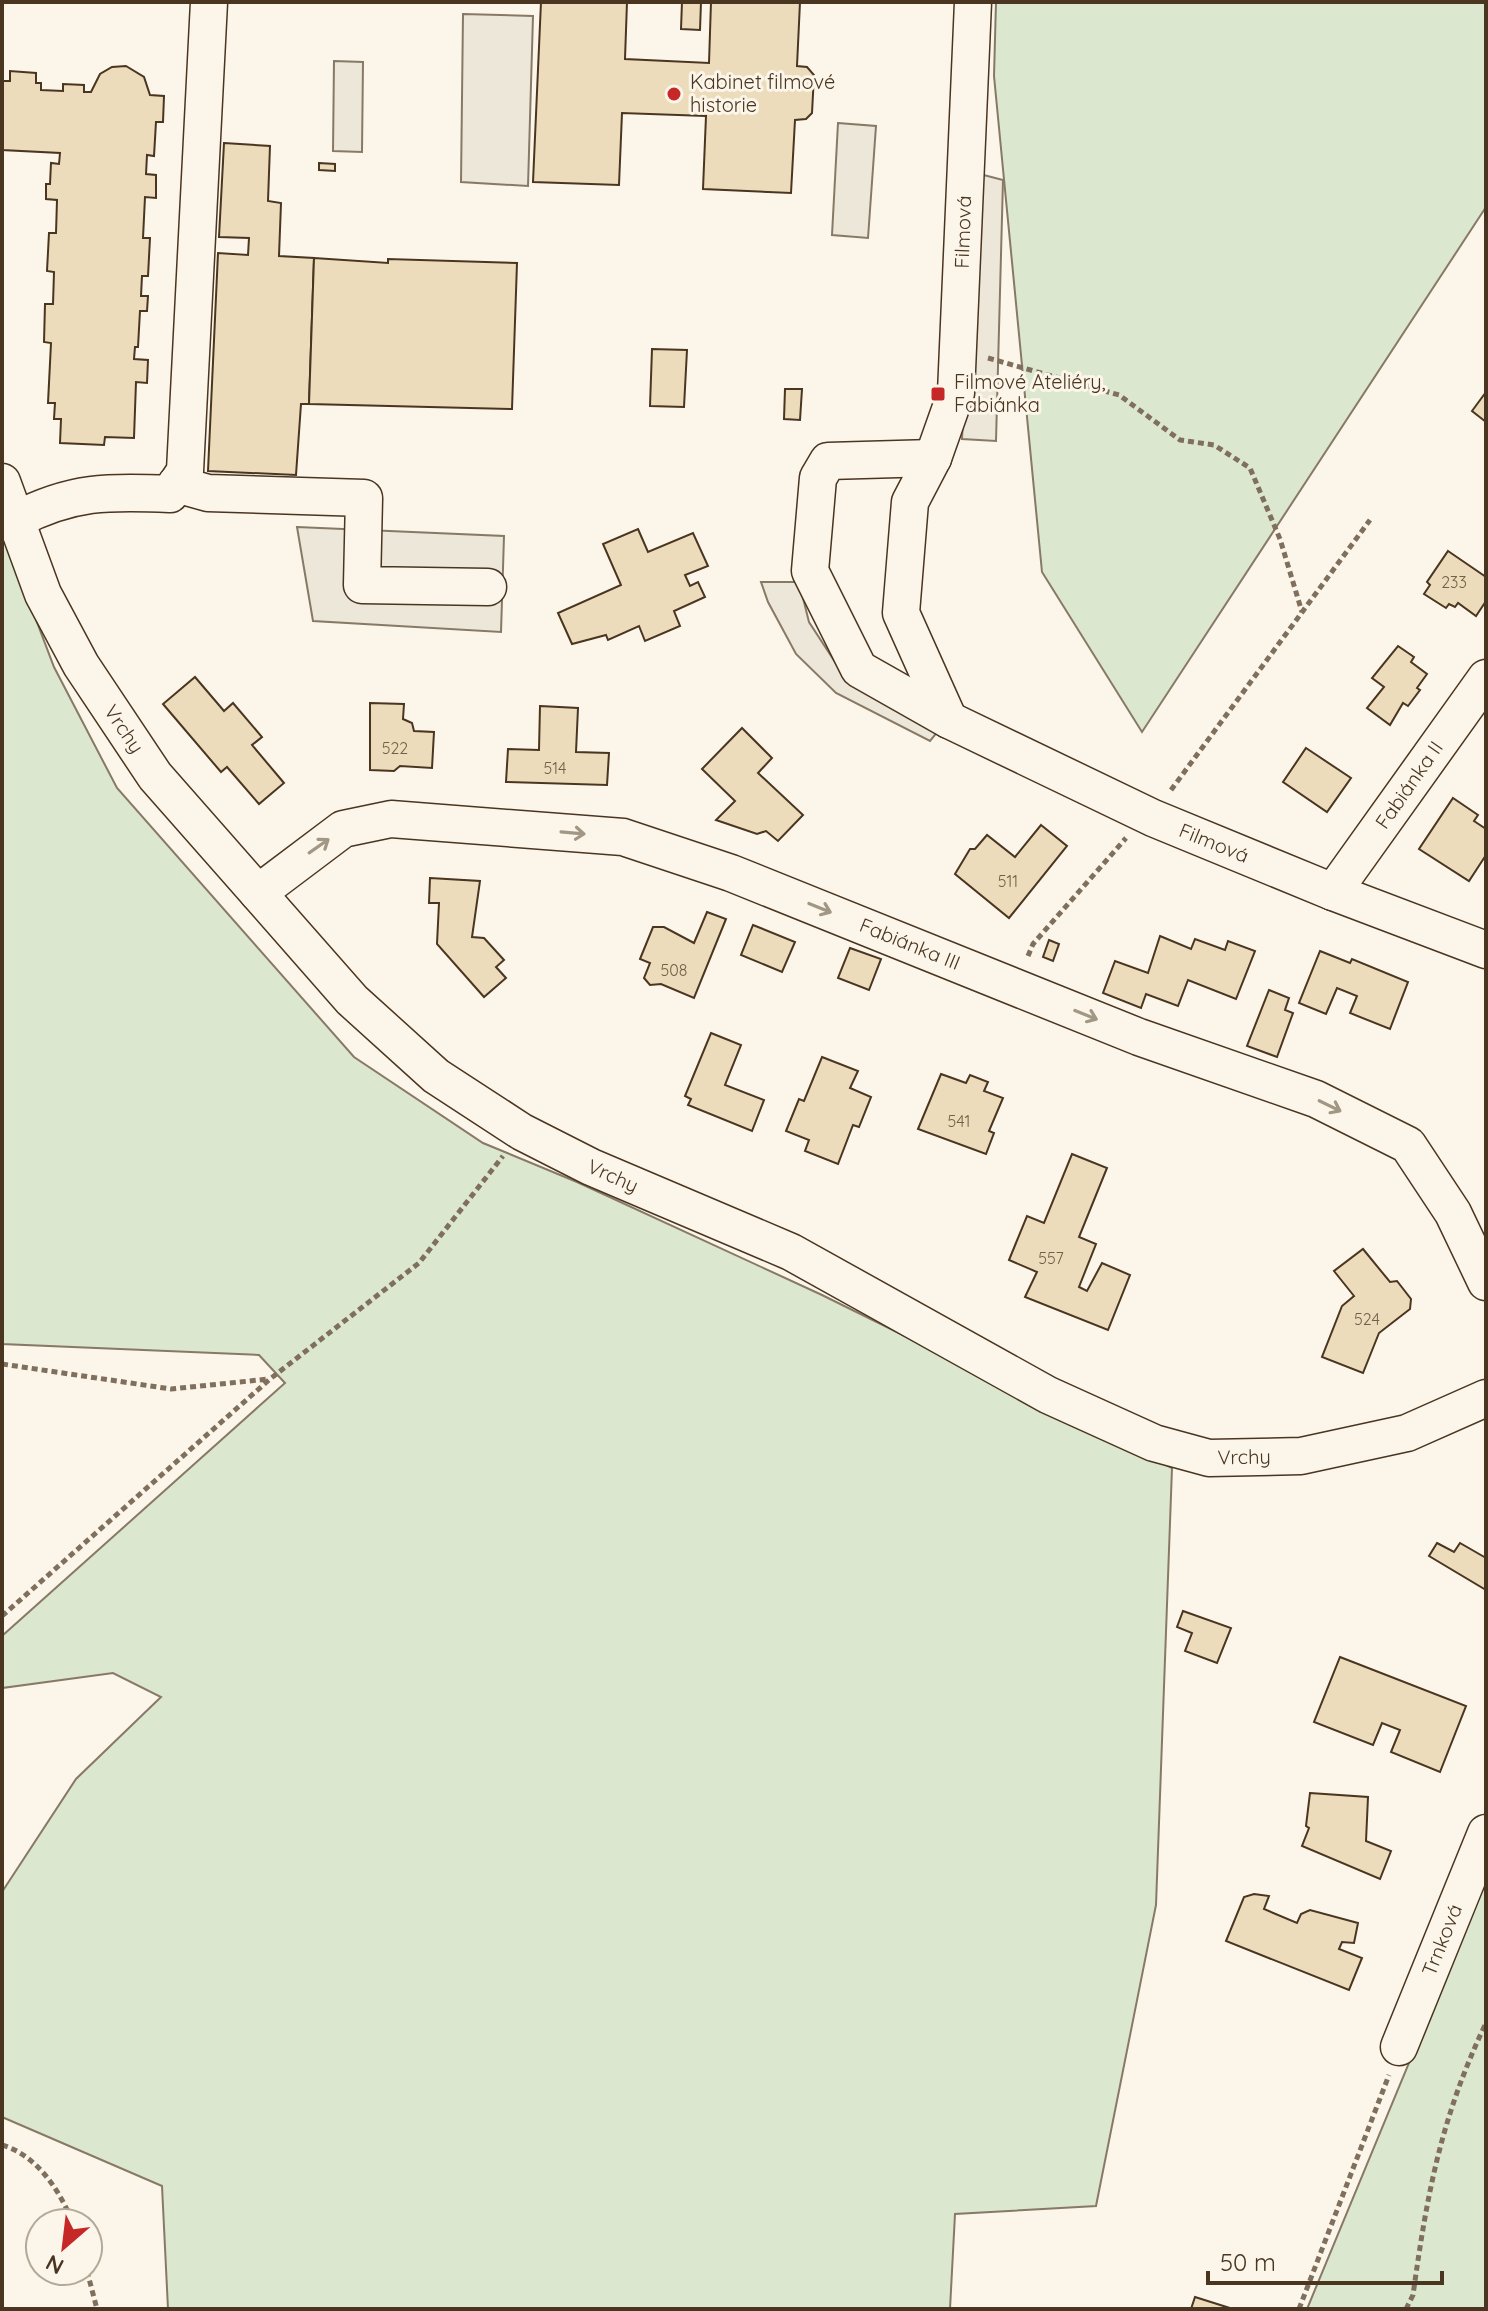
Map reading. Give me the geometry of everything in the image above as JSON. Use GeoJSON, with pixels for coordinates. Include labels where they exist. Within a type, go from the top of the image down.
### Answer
{"type":"FeatureCollection","features":[{"type":"Feature","properties":{"kind":"street"},"geometry":{"type":"LineString","coordinates":[[16,520],[52,501],[113,491],[170,494],[185,471],[209,2]]}},
{"type":"Feature","properties":{"kind":"street","name":"Filmová"},"geometry":{"type":"LineString","coordinates":[[949,720],[901,613],[910,502],[933,458],[956,393],[973,2]]}},
{"type":"Feature","properties":{"kind":"street","name":"Filmová"},"geometry":{"type":"LineString","coordinates":[[933,458],[828,461],[818,478],[810,571],[859,669],[949,720],[1153,818],[1333,892],[1486,950]]}},
{"type":"Feature","properties":{"kind":"street","name":"Vrchy"},"geometry":{"type":"LineString","coordinates":[[2,482],[43,594],[81,665],[155,776],[352,1000],[436,1076],[522,1132],[591,1167],[791,1252],[1048,1395],[1154,1443],[1209,1458],[1301,1456],[1407,1433],[1486,1398]]}},
{"type":"Feature","properties":{"kind":"street"},"geometry":{"type":"LineString","coordinates":[[176,484],[208,493],[364,498],[362,585],[488,587]]}},
{"type":"Feature","properties":{"kind":"street","name":"Fabiánka II"},"geometry":{"type":"LineString","coordinates":[[1333,892],[1486,678]]}},
{"type":"Feature","properties":{"kind":"street","name":"Fabiánka III"},"geometry":{"type":"LineString","coordinates":[[258,893],[343,829],[391,819],[623,837],[731,873],[1139,1037],[1316,1099],[1408,1145],[1453,1213],[1486,1282]]}},
{"type":"Feature","properties":{"kind":"street","name":"Trnková"},"geometry":{"type":"LineString","coordinates":[[1399,2047],[1486,1833]]}},
{"type":"Feature","properties":{"kind":"path"},"geometry":{"type":"LineString","coordinates":[[958,349],[1119,395],[1180,440],[1214,445],[1250,468],[1280,539],[1303,613]]}},
{"type":"Feature","properties":{"kind":"path"},"geometry":{"type":"LineString","coordinates":[[1014,986],[1033,944],[1122,845],[1132,826],[1153,818],[1370,520]]}},
{"type":"Feature","properties":{"kind":"path"},"geometry":{"type":"LineString","coordinates":[[2,1616],[270,1379],[419,1263],[522,1132]]}},
{"type":"Feature","properties":{"kind":"path"},"geometry":{"type":"LineString","coordinates":[[2,1364],[171,1389],[270,1379]]}},
{"type":"Feature","properties":{"kind":"path"},"geometry":{"type":"LineString","coordinates":[[1406,2309],[1413,2295],[1429,2184],[1459,2078],[1486,2023]]}},
{"type":"Feature","properties":{"kind":"path"},"geometry":{"type":"LineString","coordinates":[[1299,2309],[1348,2188],[1399,2047]]}},
{"type":"Feature","properties":{"kind":"path"},"geometry":{"type":"LineString","coordinates":[[2,2145],[16,2149],[43,2172],[67,2207]]}},
{"type":"Feature","properties":{"kind":"path"},"geometry":{"type":"LineString","coordinates":[[91,2287],[97,2309]]}},
{"type":"Feature","properties":{"kind":"green space"},"geometry":{"type":"Polygon","coordinates":[[[996,2],[1486,2],[1486,207],[1142,732],[1042,572],[994,76],[996,2]]]}},
{"type":"Feature","properties":{"kind":"green space"},"geometry":{"type":"Polygon","coordinates":[[[2,530],[54,667],[117,788],[354,1057],[483,1143],[577,1182],[822,1295],[1172,1468],[1156,1905],[1096,2206],[955,2214],[950,2309],[168,2309],[162,2186],[2,2117],[2,1892],[76,1779],[161,1697],[113,1673],[2,1688],[2,1636],[285,1383],[259,1355],[2,1344],[2,530]]]}},
{"type":"Feature","properties":{"kind":"green space"},"geometry":{"type":"Polygon","coordinates":[[[1486,1877],[1486,2309],[1307,2309],[1486,1877]]]}},
{"type":"Feature","properties":{"kind":"shaded area"},"geometry":{"type":"Polygon","coordinates":[[[463,14],[533,16],[528,186],[461,182],[463,14]]]}},
{"type":"Feature","properties":{"kind":"shaded area"},"geometry":{"type":"Polygon","coordinates":[[[334,61],[363,62],[362,152],[333,151],[334,61]]]}},
{"type":"Feature","properties":{"kind":"shaded area"},"geometry":{"type":"Polygon","coordinates":[[[838,123],[876,126],[868,238],[832,235],[838,123]]]}},
{"type":"Feature","properties":{"kind":"shaded area"},"geometry":{"type":"Polygon","coordinates":[[[976,173],[1003,180],[996,441],[962,439],[976,173]]]}},
{"type":"Feature","properties":{"kind":"shaded area"},"geometry":{"type":"Polygon","coordinates":[[[297,527],[504,536],[501,632],[313,621],[297,527]]]}},
{"type":"Feature","properties":{"kind":"shaded area"},"geometry":{"type":"Polygon","coordinates":[[[761,582],[799,582],[809,622],[837,665],[939,730],[930,741],[836,693],[796,654],[768,602],[761,582]]]}},
{"type":"Feature","properties":{"kind":"building","name":"Kabinet filmové historie"},"geometry":{"type":"Polygon","coordinates":[[[541,2],[627,2],[625,59],[709,63],[711,2],[800,2],[797,66],[807,67],[814,75],[812,113],[806,119],[795,120],[791,193],[703,189],[706,116],[622,113],[619,185],[533,182],[541,2]]]}},
{"type":"Feature","properties":{"kind":"building"},"geometry":{"type":"Polygon","coordinates":[[[682,2],[701,2],[700,30],[681,29],[682,2]]]}},
{"type":"Feature","properties":{"kind":"building"},"geometry":{"type":"Polygon","coordinates":[[[126,66],[144,77],[150,95],[164,96],[163,122],[156,122],[154,156],[147,155],[146,174],[156,175],[156,198],[145,197],[143,238],[150,238],[148,276],[142,276],[141,296],[148,296],[147,311],[140,311],[138,347],[135,347],[134,359],[148,360],[147,383],[136,382],[134,438],[105,437],[104,445],[60,443],[61,419],[54,419],[55,403],[48,403],[51,343],[44,342],[45,304],[53,304],[54,272],[47,271],[49,233],[56,233],[57,200],[46,199],[46,184],[50,184],[51,163],[59,164],[60,153],[2,150],[3,81],[10,81],[10,71],[36,73],[36,83],[41,83],[41,90],[63,91],[63,84],[84,85],[84,92],[91,92],[100,74],[112,67],[126,66]]]}},
{"type":"Feature","properties":{"kind":"building"},"geometry":{"type":"Polygon","coordinates":[[[224,143],[270,146],[268,201],[281,203],[279,256],[314,258],[309,404],[301,404],[296,475],[208,471],[218,253],[248,255],[249,238],[219,237],[224,143]]]}},
{"type":"Feature","properties":{"kind":"building"},"geometry":{"type":"Polygon","coordinates":[[[319,163],[335,164],[335,171],[319,170],[319,163]]]}},
{"type":"Feature","properties":{"kind":"building"},"geometry":{"type":"Polygon","coordinates":[[[314,258],[388,263],[388,259],[517,263],[512,409],[309,404],[314,258]]]}},
{"type":"Feature","properties":{"kind":"building"},"geometry":{"type":"Polygon","coordinates":[[[652,349],[687,350],[684,407],[650,406],[652,349]]]}},
{"type":"Feature","properties":{"kind":"building"},"geometry":{"type":"Polygon","coordinates":[[[785,389],[802,389],[800,420],[784,419],[785,389]]]}},
{"type":"Feature","properties":{"kind":"building"},"geometry":{"type":"Polygon","coordinates":[[[1486,392],[1486,422],[1472,411],[1486,392]]]}},
{"type":"Feature","properties":{"kind":"building"},"geometry":{"type":"Polygon","coordinates":[[[638,529],[648,552],[693,533],[708,566],[685,575],[690,586],[698,582],[705,597],[674,611],[680,626],[645,641],[639,626],[608,640],[606,635],[572,644],[558,613],[621,585],[603,544],[638,529]]]}},
{"type":"Feature","properties":{"kind":"building"},"geometry":{"type":"Polygon","coordinates":[[[1448,551],[1486,577],[1486,601],[1476,616],[1458,603],[1455,607],[1449,604],[1446,608],[1424,594],[1430,585],[1427,582],[1448,551]]]}},
{"type":"Feature","properties":{"kind":"building"},"geometry":{"type":"Polygon","coordinates":[[[1398,646],[1414,657],[1411,662],[1427,674],[1417,688],[1420,690],[1408,706],[1403,703],[1390,725],[1367,708],[1384,687],[1372,678],[1398,646]]]}},
{"type":"Feature","properties":{"kind":"building"},"geometry":{"type":"Polygon","coordinates":[[[195,677],[224,711],[233,703],[262,737],[252,745],[284,783],[259,804],[227,767],[221,772],[163,704],[195,677]]]}},
{"type":"Feature","properties":{"kind":"building"},"geometry":{"type":"Polygon","coordinates":[[[370,703],[404,704],[403,719],[412,723],[414,731],[434,732],[432,768],[400,766],[394,771],[370,770],[370,703]]]}},
{"type":"Feature","properties":{"kind":"building"},"geometry":{"type":"Polygon","coordinates":[[[540,706],[578,708],[576,752],[609,753],[607,785],[506,782],[508,749],[539,750],[540,706]]]}},
{"type":"Feature","properties":{"kind":"building"},"geometry":{"type":"Polygon","coordinates":[[[742,728],[772,758],[758,773],[803,815],[778,841],[766,831],[757,834],[716,820],[735,801],[702,769],[742,728]]]}},
{"type":"Feature","properties":{"kind":"building"},"geometry":{"type":"Polygon","coordinates":[[[1306,748],[1351,778],[1327,812],[1283,782],[1306,748]]]}},
{"type":"Feature","properties":{"kind":"building"},"geometry":{"type":"Polygon","coordinates":[[[1453,798],[1478,815],[1474,821],[1486,829],[1486,855],[1469,881],[1419,849],[1453,798]]]}},
{"type":"Feature","properties":{"kind":"building"},"geometry":{"type":"Polygon","coordinates":[[[1041,825],[1067,846],[1009,918],[955,874],[970,849],[975,849],[987,835],[1015,857],[1041,825]]]}},
{"type":"Feature","properties":{"kind":"building"},"geometry":{"type":"Polygon","coordinates":[[[430,878],[480,881],[472,937],[484,938],[504,960],[496,967],[506,978],[484,997],[437,944],[439,903],[429,903],[430,878]]]}},
{"type":"Feature","properties":{"kind":"building"},"geometry":{"type":"Polygon","coordinates":[[[707,912],[726,919],[694,998],[661,984],[650,985],[644,978],[650,963],[640,959],[653,927],[664,927],[694,943],[707,912]]]}},
{"type":"Feature","properties":{"kind":"building"},"geometry":{"type":"Polygon","coordinates":[[[753,925],[795,942],[782,972],[741,955],[753,925]]]}},
{"type":"Feature","properties":{"kind":"building"},"geometry":{"type":"Polygon","coordinates":[[[1160,936],[1191,949],[1195,939],[1225,950],[1228,941],[1255,951],[1236,999],[1188,980],[1178,1006],[1146,994],[1141,1008],[1103,993],[1115,961],[1148,973],[1160,936]]]}},
{"type":"Feature","properties":{"kind":"building"},"geometry":{"type":"Polygon","coordinates":[[[1049,940],[1059,944],[1053,961],[1043,957],[1049,940]]]}},
{"type":"Feature","properties":{"kind":"building"},"geometry":{"type":"Polygon","coordinates":[[[850,948],[881,959],[869,990],[838,978],[850,948]]]}},
{"type":"Feature","properties":{"kind":"building"},"geometry":{"type":"Polygon","coordinates":[[[1320,951],[1350,963],[1352,959],[1408,982],[1390,1029],[1350,1013],[1357,996],[1337,988],[1326,1014],[1299,1003],[1320,951]]]}},
{"type":"Feature","properties":{"kind":"building"},"geometry":{"type":"Polygon","coordinates":[[[1269,990],[1289,998],[1285,1010],[1293,1013],[1277,1057],[1247,1046],[1269,990]]]}},
{"type":"Feature","properties":{"kind":"building"},"geometry":{"type":"Polygon","coordinates":[[[711,1033],[741,1045],[725,1085],[764,1100],[752,1131],[688,1105],[691,1099],[685,1096],[711,1033]]]}},
{"type":"Feature","properties":{"kind":"building"},"geometry":{"type":"Polygon","coordinates":[[[822,1057],[858,1071],[850,1088],[871,1097],[859,1127],[853,1125],[838,1164],[805,1151],[809,1140],[786,1131],[799,1099],[804,1101],[822,1057]]]}},
{"type":"Feature","properties":{"kind":"building"},"geometry":{"type":"Polygon","coordinates":[[[941,1074],[966,1083],[970,1075],[988,1082],[984,1091],[1003,1098],[989,1131],[994,1133],[986,1154],[918,1129],[941,1074]]]}},
{"type":"Feature","properties":{"kind":"building"},"geometry":{"type":"Polygon","coordinates":[[[1072,1154],[1107,1168],[1079,1237],[1096,1244],[1079,1287],[1087,1291],[1102,1263],[1130,1275],[1108,1330],[1025,1297],[1037,1272],[1009,1260],[1027,1216],[1044,1223],[1072,1154]]]}},
{"type":"Feature","properties":{"kind":"building"},"geometry":{"type":"Polygon","coordinates":[[[1363,1249],[1390,1282],[1397,1281],[1411,1299],[1410,1309],[1379,1333],[1363,1373],[1322,1357],[1342,1306],[1354,1296],[1334,1271],[1363,1249]]]}},
{"type":"Feature","properties":{"kind":"building"},"geometry":{"type":"Polygon","coordinates":[[[1437,1543],[1454,1552],[1460,1543],[1486,1558],[1486,1590],[1429,1556],[1437,1543]]]}},
{"type":"Feature","properties":{"kind":"building"},"geometry":{"type":"Polygon","coordinates":[[[1183,1611],[1231,1628],[1217,1663],[1185,1651],[1192,1633],[1177,1627],[1183,1611]]]}},
{"type":"Feature","properties":{"kind":"building"},"geometry":{"type":"Polygon","coordinates":[[[1340,1657],[1466,1706],[1440,1772],[1391,1752],[1400,1730],[1382,1723],[1373,1745],[1314,1722],[1340,1657]]]}},
{"type":"Feature","properties":{"kind":"building"},"geometry":{"type":"Polygon","coordinates":[[[1310,1793],[1368,1797],[1366,1841],[1391,1851],[1380,1879],[1302,1846],[1309,1828],[1306,1826],[1310,1793]]]}},
{"type":"Feature","properties":{"kind":"building"},"geometry":{"type":"Polygon","coordinates":[[[1254,1894],[1269,1896],[1264,1909],[1297,1923],[1301,1914],[1310,1910],[1358,1923],[1354,1943],[1342,1942],[1339,1949],[1362,1958],[1349,1990],[1226,1941],[1244,1897],[1254,1894]]]}},
{"type":"Feature","properties":{"kind":"building"},"geometry":{"type":"Polygon","coordinates":[[[1195,2297],[1233,2309],[1191,2309],[1195,2297]]]}},
{"type":"Feature","properties":{"kind":"place","name":"Kabinet filmové historie"},"geometry":{"type":"Point","coordinates":[674,94]}},
{"type":"Feature","properties":{"kind":"place","name":"Filmové Ateliéry, Fabiánka"},"geometry":{"type":"Point","coordinates":[938,394]}}]}
